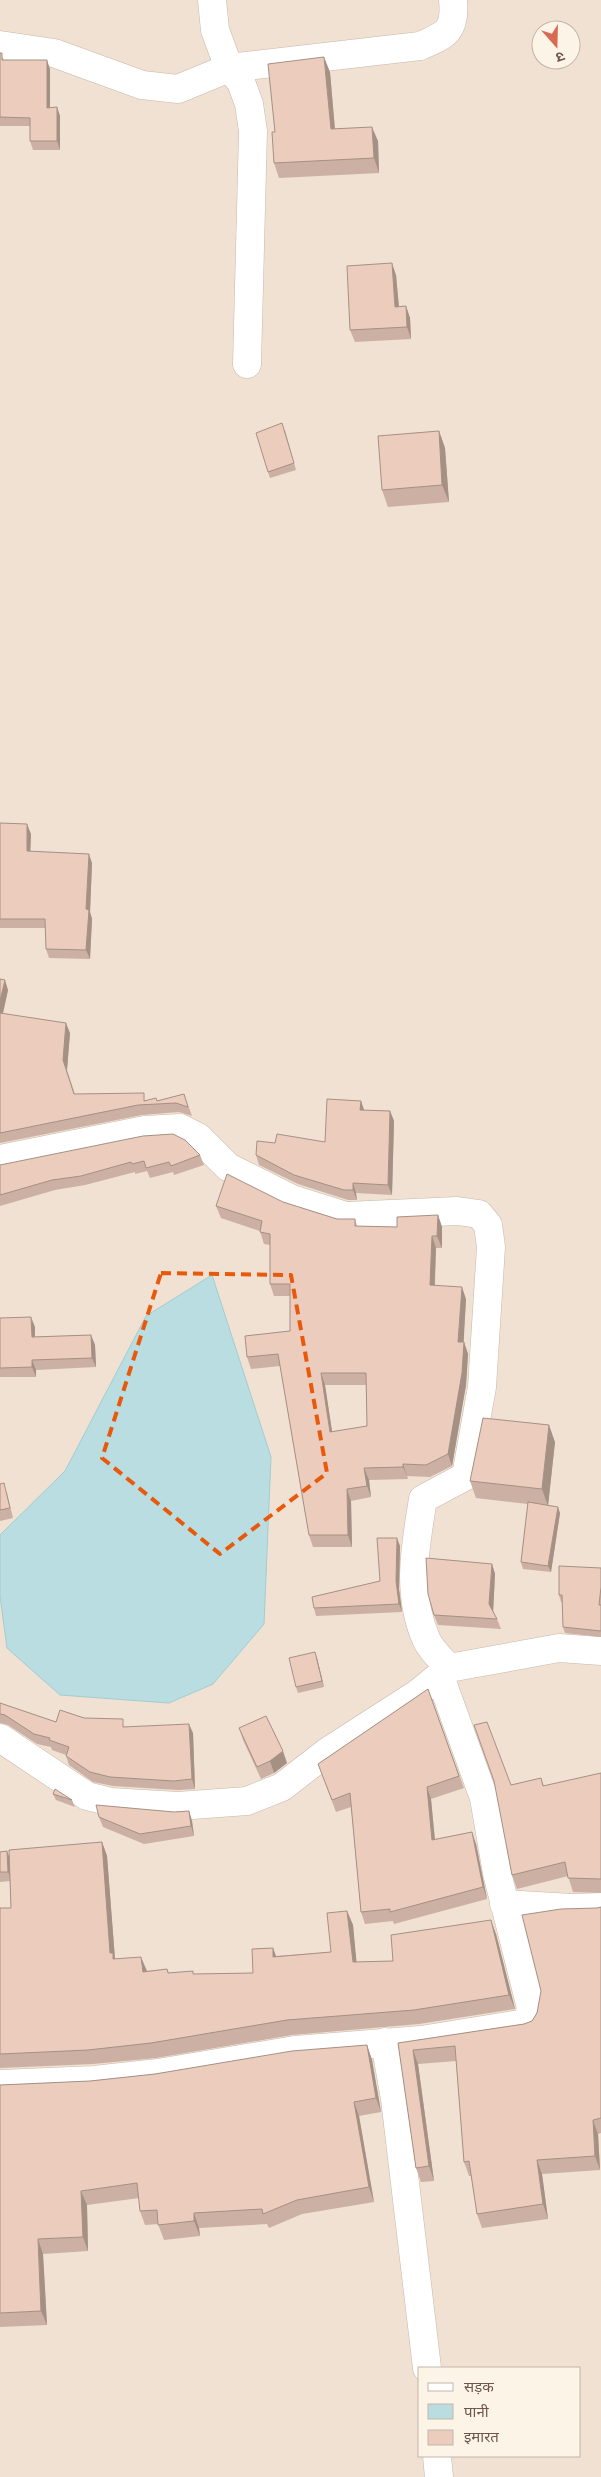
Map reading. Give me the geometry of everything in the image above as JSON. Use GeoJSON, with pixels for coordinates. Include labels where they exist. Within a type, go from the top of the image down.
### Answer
{"type":"FeatureCollection","features":[{"type":"Feature","properties":{"kind":"street"},"geometry":{"type":"LineString","coordinates":[[212,0],[215,30],[228,68],[241,82],[249,104],[253,131],[247,364]]}},
{"type":"Feature","properties":{"kind":"street"},"geometry":{"type":"LineString","coordinates":[[0,45],[54,53],[142,85],[178,88],[228,68],[420,46],[445,36],[451,27],[453,0]]}},
{"type":"Feature","properties":{"kind":"street"},"geometry":{"type":"LineString","coordinates":[[0,1158],[145,1130],[180,1128],[198,1138],[228,1167],[292,1200],[346,1216],[457,1212],[479,1214],[488,1225],[491,1248],[482,1387],[466,1476],[423,1499],[414,1550],[414,1593],[418,1614],[428,1642],[449,1668]]}},
{"type":"Feature","properties":{"kind":"street"},"geometry":{"type":"LineString","coordinates":[[0,1738],[87,1796],[111,1802],[178,1806],[247,1801],[282,1787],[327,1752],[417,1694],[449,1668],[558,1648],[601,1651]]}},
{"type":"Feature","properties":{"kind":"street"},"geometry":{"type":"LineString","coordinates":[[0,2084],[103,2079],[158,2073],[294,2050],[464,2035],[527,2023],[531,2008],[504,1904],[484,1798],[441,1679],[449,1668]]}},
{"type":"Feature","properties":{"kind":"street"},"geometry":{"type":"LineString","coordinates":[[504,1904],[572,1908],[601,1907]]}},
{"type":"Feature","properties":{"kind":"street"},"geometry":{"type":"LineString","coordinates":[[385,2042],[395,2100],[427,2367]]}},
{"type":"Feature","properties":{"kind":"street"},"geometry":{"type":"LineString","coordinates":[[437,2457],[439,2477]]}},
{"type":"Feature","properties":{"kind":"highlighted area"},"geometry":{"type":"Polygon","coordinates":[[[161,1273],[291,1275],[327,1473],[220,1554],[102,1458],[161,1273]]]}},
{"type":"Feature","properties":{"kind":"shaded area"},"geometry":{"type":"Polygon","coordinates":[[[0,0],[601,0],[601,2477],[0,2477],[0,0]]]}},
{"type":"Feature","properties":{"kind":"water"},"geometry":{"type":"Polygon","coordinates":[[[212,1275],[271,1457],[264,1624],[213,1684],[169,1703],[60,1695],[7,1648],[0,1596],[0,1535],[65,1471],[146,1316],[212,1275]]]}},
{"type":"Feature","properties":{"kind":"building"},"geometry":{"type":"Polygon","coordinates":[[[0,53],[2,53],[2,60],[47,60],[47,108],[57,107],[57,141],[30,141],[30,118],[0,117],[0,53]]]}},
{"type":"Feature","properties":{"kind":"building"},"geometry":{"type":"Polygon","coordinates":[[[324,57],[331,129],[372,127],[374,158],[274,163],[272,132],[275,132],[268,64],[324,57]]]}},
{"type":"Feature","properties":{"kind":"building"},"geometry":{"type":"Polygon","coordinates":[[[392,263],[395,307],[406,306],[407,327],[350,330],[347,266],[392,263]]]}},
{"type":"Feature","properties":{"kind":"building"},"geometry":{"type":"Polygon","coordinates":[[[282,423],[294,463],[268,472],[256,433],[282,423]]]}},
{"type":"Feature","properties":{"kind":"building"},"geometry":{"type":"Polygon","coordinates":[[[439,431],[442,485],[382,490],[378,436],[439,431]]]}},
{"type":"Feature","properties":{"kind":"building"},"geometry":{"type":"Polygon","coordinates":[[[0,823],[27,824],[27,851],[89,854],[86,909],[89,910],[86,950],[46,949],[45,919],[0,919],[0,823]]]}},
{"type":"Feature","properties":{"kind":"building"},"geometry":{"type":"Polygon","coordinates":[[[0,979],[5,980],[0,1001],[0,979]]]}},
{"type":"Feature","properties":{"kind":"building"},"geometry":{"type":"Polygon","coordinates":[[[0,1013],[66,1023],[63,1060],[74,1094],[144,1093],[144,1101],[156,1098],[157,1101],[184,1094],[188,1107],[176,1103],[138,1105],[0,1133],[0,1013]]]}},
{"type":"Feature","properties":{"kind":"building"},"geometry":{"type":"Polygon","coordinates":[[[327,1099],[361,1101],[360,1110],[390,1111],[388,1185],[353,1183],[353,1190],[344,1190],[294,1175],[256,1155],[257,1141],[275,1143],[277,1134],[325,1142],[327,1099]]]}},
{"type":"Feature","properties":{"kind":"building"},"geometry":{"type":"Polygon","coordinates":[[[173,1134],[185,1140],[200,1155],[171,1166],[169,1162],[146,1168],[144,1161],[132,1164],[131,1162],[81,1176],[52,1180],[0,1195],[0,1165],[143,1136],[173,1134]]]}},
{"type":"Feature","properties":{"kind":"building"},"geometry":{"type":"Polygon","coordinates":[[[227,1174],[283,1202],[337,1219],[355,1219],[355,1226],[397,1227],[397,1217],[438,1215],[437,1236],[432,1236],[430,1285],[462,1287],[458,1342],[464,1342],[462,1373],[448,1454],[426,1465],[403,1464],[403,1467],[364,1468],[367,1486],[347,1489],[348,1535],[309,1535],[278,1354],[247,1357],[245,1336],[290,1331],[290,1284],[270,1284],[270,1234],[260,1232],[262,1221],[216,1206],[227,1174]],[[321,1373],[330,1432],[367,1426],[366,1373],[321,1373]]]}},
{"type":"Feature","properties":{"kind":"building"},"geometry":{"type":"Polygon","coordinates":[[[31,1317],[32,1337],[91,1335],[92,1358],[32,1360],[32,1367],[0,1368],[0,1318],[31,1317]]]}},
{"type":"Feature","properties":{"kind":"building"},"geometry":{"type":"Polygon","coordinates":[[[483,1418],[549,1425],[542,1489],[470,1481],[483,1418]]]}},
{"type":"Feature","properties":{"kind":"building"},"geometry":{"type":"Polygon","coordinates":[[[4,1483],[10,1508],[0,1510],[0,1484],[4,1483]]]}},
{"type":"Feature","properties":{"kind":"building"},"geometry":{"type":"Polygon","coordinates":[[[528,1502],[558,1507],[548,1566],[521,1562],[528,1502]]]}},
{"type":"Feature","properties":{"kind":"building"},"geometry":{"type":"Polygon","coordinates":[[[377,1538],[397,1538],[396,1581],[399,1604],[314,1608],[312,1597],[380,1581],[377,1538]]]}},
{"type":"Feature","properties":{"kind":"building"},"geometry":{"type":"Polygon","coordinates":[[[426,1558],[492,1564],[489,1604],[497,1619],[434,1615],[428,1594],[426,1558]]]}},
{"type":"Feature","properties":{"kind":"building"},"geometry":{"type":"Polygon","coordinates":[[[559,1566],[601,1568],[599,1605],[601,1605],[601,1631],[563,1627],[562,1595],[559,1595],[559,1566]]]}},
{"type":"Feature","properties":{"kind":"building"},"geometry":{"type":"Polygon","coordinates":[[[315,1652],[322,1681],[296,1687],[289,1658],[315,1652]]]}},
{"type":"Feature","properties":{"kind":"building"},"geometry":{"type":"Polygon","coordinates":[[[428,1689],[459,1776],[427,1787],[432,1840],[472,1832],[483,1887],[390,1912],[390,1909],[361,1912],[350,1793],[332,1800],[318,1764],[428,1689]]]}},
{"type":"Feature","properties":{"kind":"building"},"geometry":{"type":"Polygon","coordinates":[[[0,1703],[56,1722],[60,1710],[84,1718],[123,1719],[123,1727],[189,1724],[192,1779],[174,1781],[110,1777],[90,1772],[66,1756],[69,1747],[49,1740],[50,1738],[34,1734],[5,1715],[0,1714],[0,1703]]]}},
{"type":"Feature","properties":{"kind":"building"},"geometry":{"type":"Polygon","coordinates":[[[266,1716],[283,1751],[270,1761],[257,1767],[239,1728],[266,1716]]]}},
{"type":"Feature","properties":{"kind":"building"},"geometry":{"type":"Polygon","coordinates":[[[487,1722],[511,1785],[541,1778],[543,1786],[601,1773],[601,1879],[568,1878],[565,1862],[512,1875],[494,1781],[474,1725],[487,1722]]]}},
{"type":"Feature","properties":{"kind":"building"},"geometry":{"type":"Polygon","coordinates":[[[55,1789],[72,1800],[53,1794],[55,1789]]]}},
{"type":"Feature","properties":{"kind":"building"},"geometry":{"type":"Polygon","coordinates":[[[96,1805],[174,1812],[189,1811],[191,1826],[140,1834],[99,1817],[96,1805]]]}},
{"type":"Feature","properties":{"kind":"building"},"geometry":{"type":"Polygon","coordinates":[[[102,1842],[110,1953],[113,1953],[113,1959],[141,1957],[143,1972],[167,1969],[168,1973],[193,1971],[193,1974],[253,1973],[252,1949],[273,1948],[273,1957],[331,1952],[327,1913],[347,1911],[353,1962],[393,1961],[391,1935],[491,1920],[509,1995],[414,2010],[287,2020],[151,2043],[88,2050],[0,2054],[0,1908],[11,1908],[9,1850],[102,1842]]]}},
{"type":"Feature","properties":{"kind":"building"},"geometry":{"type":"Polygon","coordinates":[[[7,1851],[8,1872],[0,1872],[0,1852],[7,1851]]]}},
{"type":"Feature","properties":{"kind":"building"},"geometry":{"type":"Polygon","coordinates":[[[601,1907],[601,2118],[593,2120],[595,2156],[537,2160],[543,2204],[477,2214],[469,2161],[464,2162],[455,2046],[413,2050],[429,2166],[416,2168],[398,2043],[524,2024],[532,2021],[537,2013],[541,1991],[522,1915],[561,1909],[601,1907]]]}},
{"type":"Feature","properties":{"kind":"building"},"geometry":{"type":"Polygon","coordinates":[[[367,2045],[376,2098],[354,2102],[369,2187],[297,2200],[263,2214],[262,2209],[194,2213],[194,2221],[158,2225],[157,2210],[140,2211],[137,2183],[81,2191],[83,2237],[38,2239],[41,2311],[0,2313],[0,2085],[90,2081],[155,2074],[292,2051],[367,2045]]]}}]}
